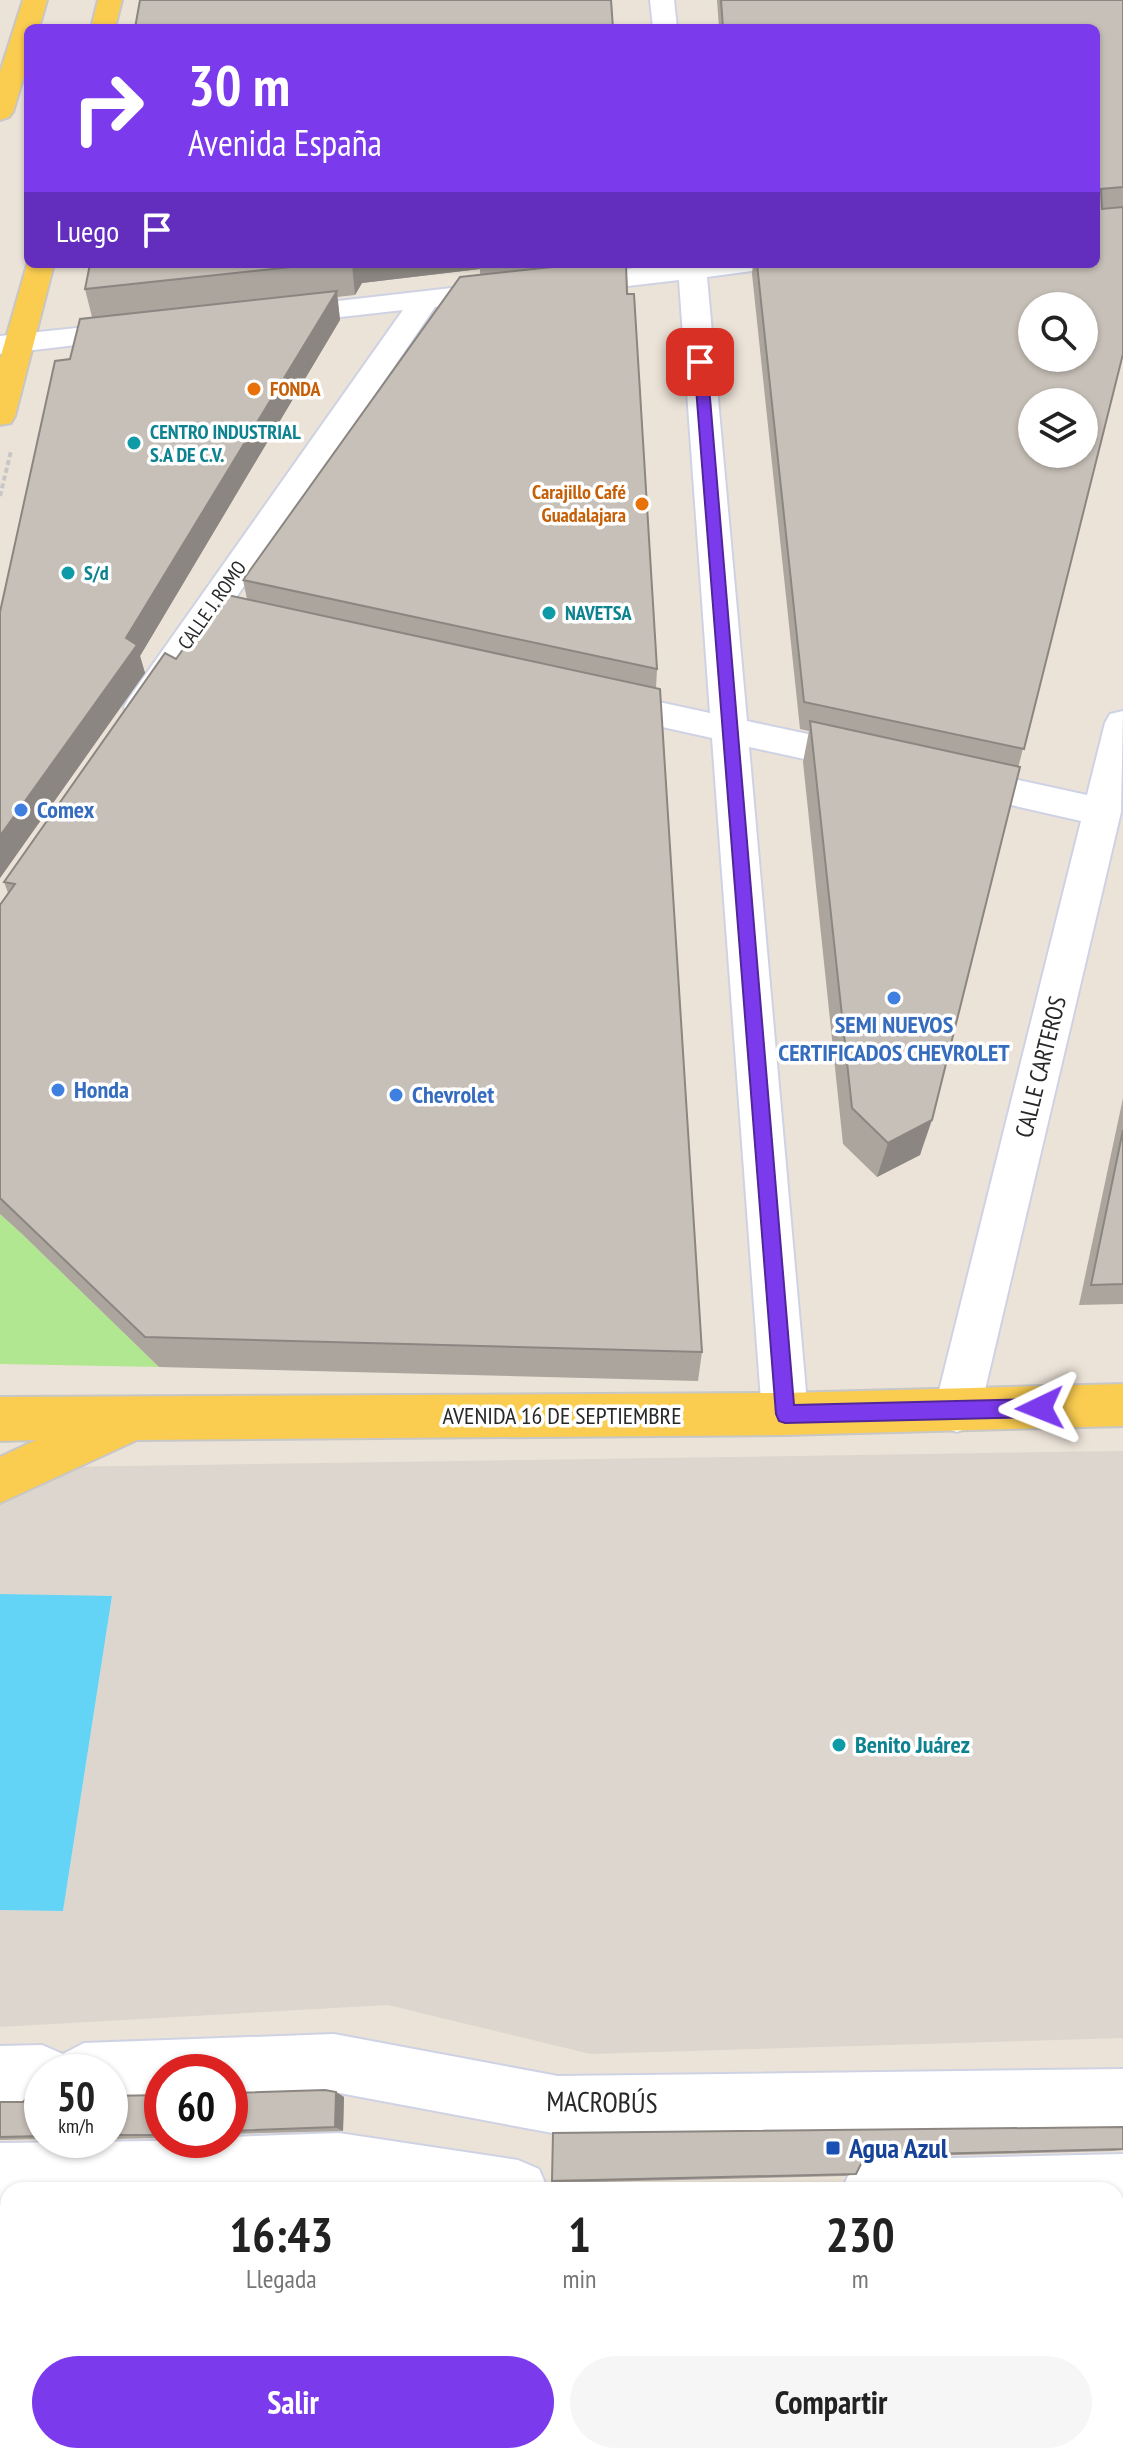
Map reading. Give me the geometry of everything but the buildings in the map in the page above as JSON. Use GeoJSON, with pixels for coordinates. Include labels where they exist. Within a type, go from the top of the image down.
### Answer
{"type":"FeatureCollection","features":[{"type":"Feature","properties":{"kind":"main road"},"geometry":{"type":"LineString","coordinates":[[28,24],[35,0]]}},
{"type":"Feature","properties":{"kind":"main road"},"geometry":{"type":"LineString","coordinates":[[104,24],[110,0]]}},
{"type":"Feature","properties":{"kind":"main road"},"geometry":{"type":"LineString","coordinates":[[0,112],[24,35]]}},
{"type":"Feature","properties":{"kind":"main road"},"geometry":{"type":"LineString","coordinates":[[0,416],[10,344],[38,268]]}},
{"type":"Feature","properties":{"kind":"main road","name":"AVENIDA 16 DE SEPTIEMBRE"},"geometry":{"type":"LineString","coordinates":[[0,1419],[785,1414],[1123,1405]]}},
{"type":"Feature","properties":{"kind":"main road"},"geometry":{"type":"LineString","coordinates":[[0,1481],[130,1419]]}},
{"type":"Feature","properties":{"kind":"street"},"geometry":{"type":"LineString","coordinates":[[662,0],[665,24]]}},
{"type":"Feature","properties":{"kind":"street"},"geometry":{"type":"LineString","coordinates":[[255,318],[684,268]]}},
{"type":"Feature","properties":{"kind":"street"},"geometry":{"type":"LineString","coordinates":[[692,268],[785,1414]]}},
{"type":"Feature","properties":{"kind":"street","name":"CALLE J. ROMO"},"geometry":{"type":"LineString","coordinates":[[125,731],[221,617],[426,299]]}},
{"type":"Feature","properties":{"kind":"street"},"geometry":{"type":"LineString","coordinates":[[10,344],[162,328]]}},
{"type":"Feature","properties":{"kind":"street"},"geometry":{"type":"LineString","coordinates":[[576,696],[1102,812]]}},
{"type":"Feature","properties":{"kind":"street","name":"CALLE CARTEROS"},"geometry":{"type":"LineString","coordinates":[[957,1411],[1120,746]]}},
{"type":"Feature","properties":{"kind":"street","name":"MACROBÚS"},"geometry":{"type":"LineString","coordinates":[[128,2070],[334,2063],[558,2105],[1123,2098]]}},
{"type":"Feature","properties":{"kind":"street"},"geometry":{"type":"LineString","coordinates":[[0,2075],[24,2074]]}},
{"type":"Feature","properties":{"kind":"street"},"geometry":{"type":"LineString","coordinates":[[0,2173],[339,2163],[465,2182]]}},
{"type":"Feature","properties":{"kind":"green space"},"geometry":{"type":"Polygon","coordinates":[[[0,1214],[21,1233],[159,1367],[0,1364],[0,1214]]]}},
{"type":"Feature","properties":{"kind":"shaded area"},"geometry":{"type":"Polygon","coordinates":[[[1123,1451],[1123,2038],[590,2054],[388,2005],[0,2027],[0,1910],[63,1911],[112,1597],[0,1594],[0,1495],[58,1467],[1123,1451]]]}},
{"type":"Feature","properties":{"kind":"water"},"geometry":{"type":"Polygon","coordinates":[[[0,1594],[112,1596],[63,1911],[0,1910],[0,1594]]]}},
{"type":"Feature","properties":{"kind":"place","name":"FONDA"},"geometry":{"type":"Point","coordinates":[254,389]}},
{"type":"Feature","properties":{"kind":"place","name":"CENTRO INDUSTRIAL S.A DE C.V."},"geometry":{"type":"Point","coordinates":[134,443]}},
{"type":"Feature","properties":{"kind":"place","name":"Carajillo Café Guadalajara"},"geometry":{"type":"Point","coordinates":[642,504]}},
{"type":"Feature","properties":{"kind":"place","name":"S/d"},"geometry":{"type":"Point","coordinates":[68,573]}},
{"type":"Feature","properties":{"kind":"place","name":"NAVETSA"},"geometry":{"type":"Point","coordinates":[549,613]}},
{"type":"Feature","properties":{"kind":"place","name":"Comex"},"geometry":{"type":"Point","coordinates":[21,810]}},
{"type":"Feature","properties":{"kind":"place","name":"SEMI NUEVOS CERTIFICADOS CHEVROLET"},"geometry":{"type":"Point","coordinates":[894,998]}},
{"type":"Feature","properties":{"kind":"place","name":"Honda"},"geometry":{"type":"Point","coordinates":[58,1090]}},
{"type":"Feature","properties":{"kind":"place","name":"Chevrolet"},"geometry":{"type":"Point","coordinates":[396,1095]}},
{"type":"Feature","properties":{"kind":"place","name":"Benito Juárez"},"geometry":{"type":"Point","coordinates":[839,1745]}},
{"type":"Feature","properties":{"kind":"place","name":"Agua Azul"},"geometry":{"type":"Point","coordinates":[833,2148]}},
{"type":"Feature","properties":{"kind":"route"},"geometry":{"type":"LineString","coordinates":[[700,362],[785,1414],[1040,1408]]}}]}
